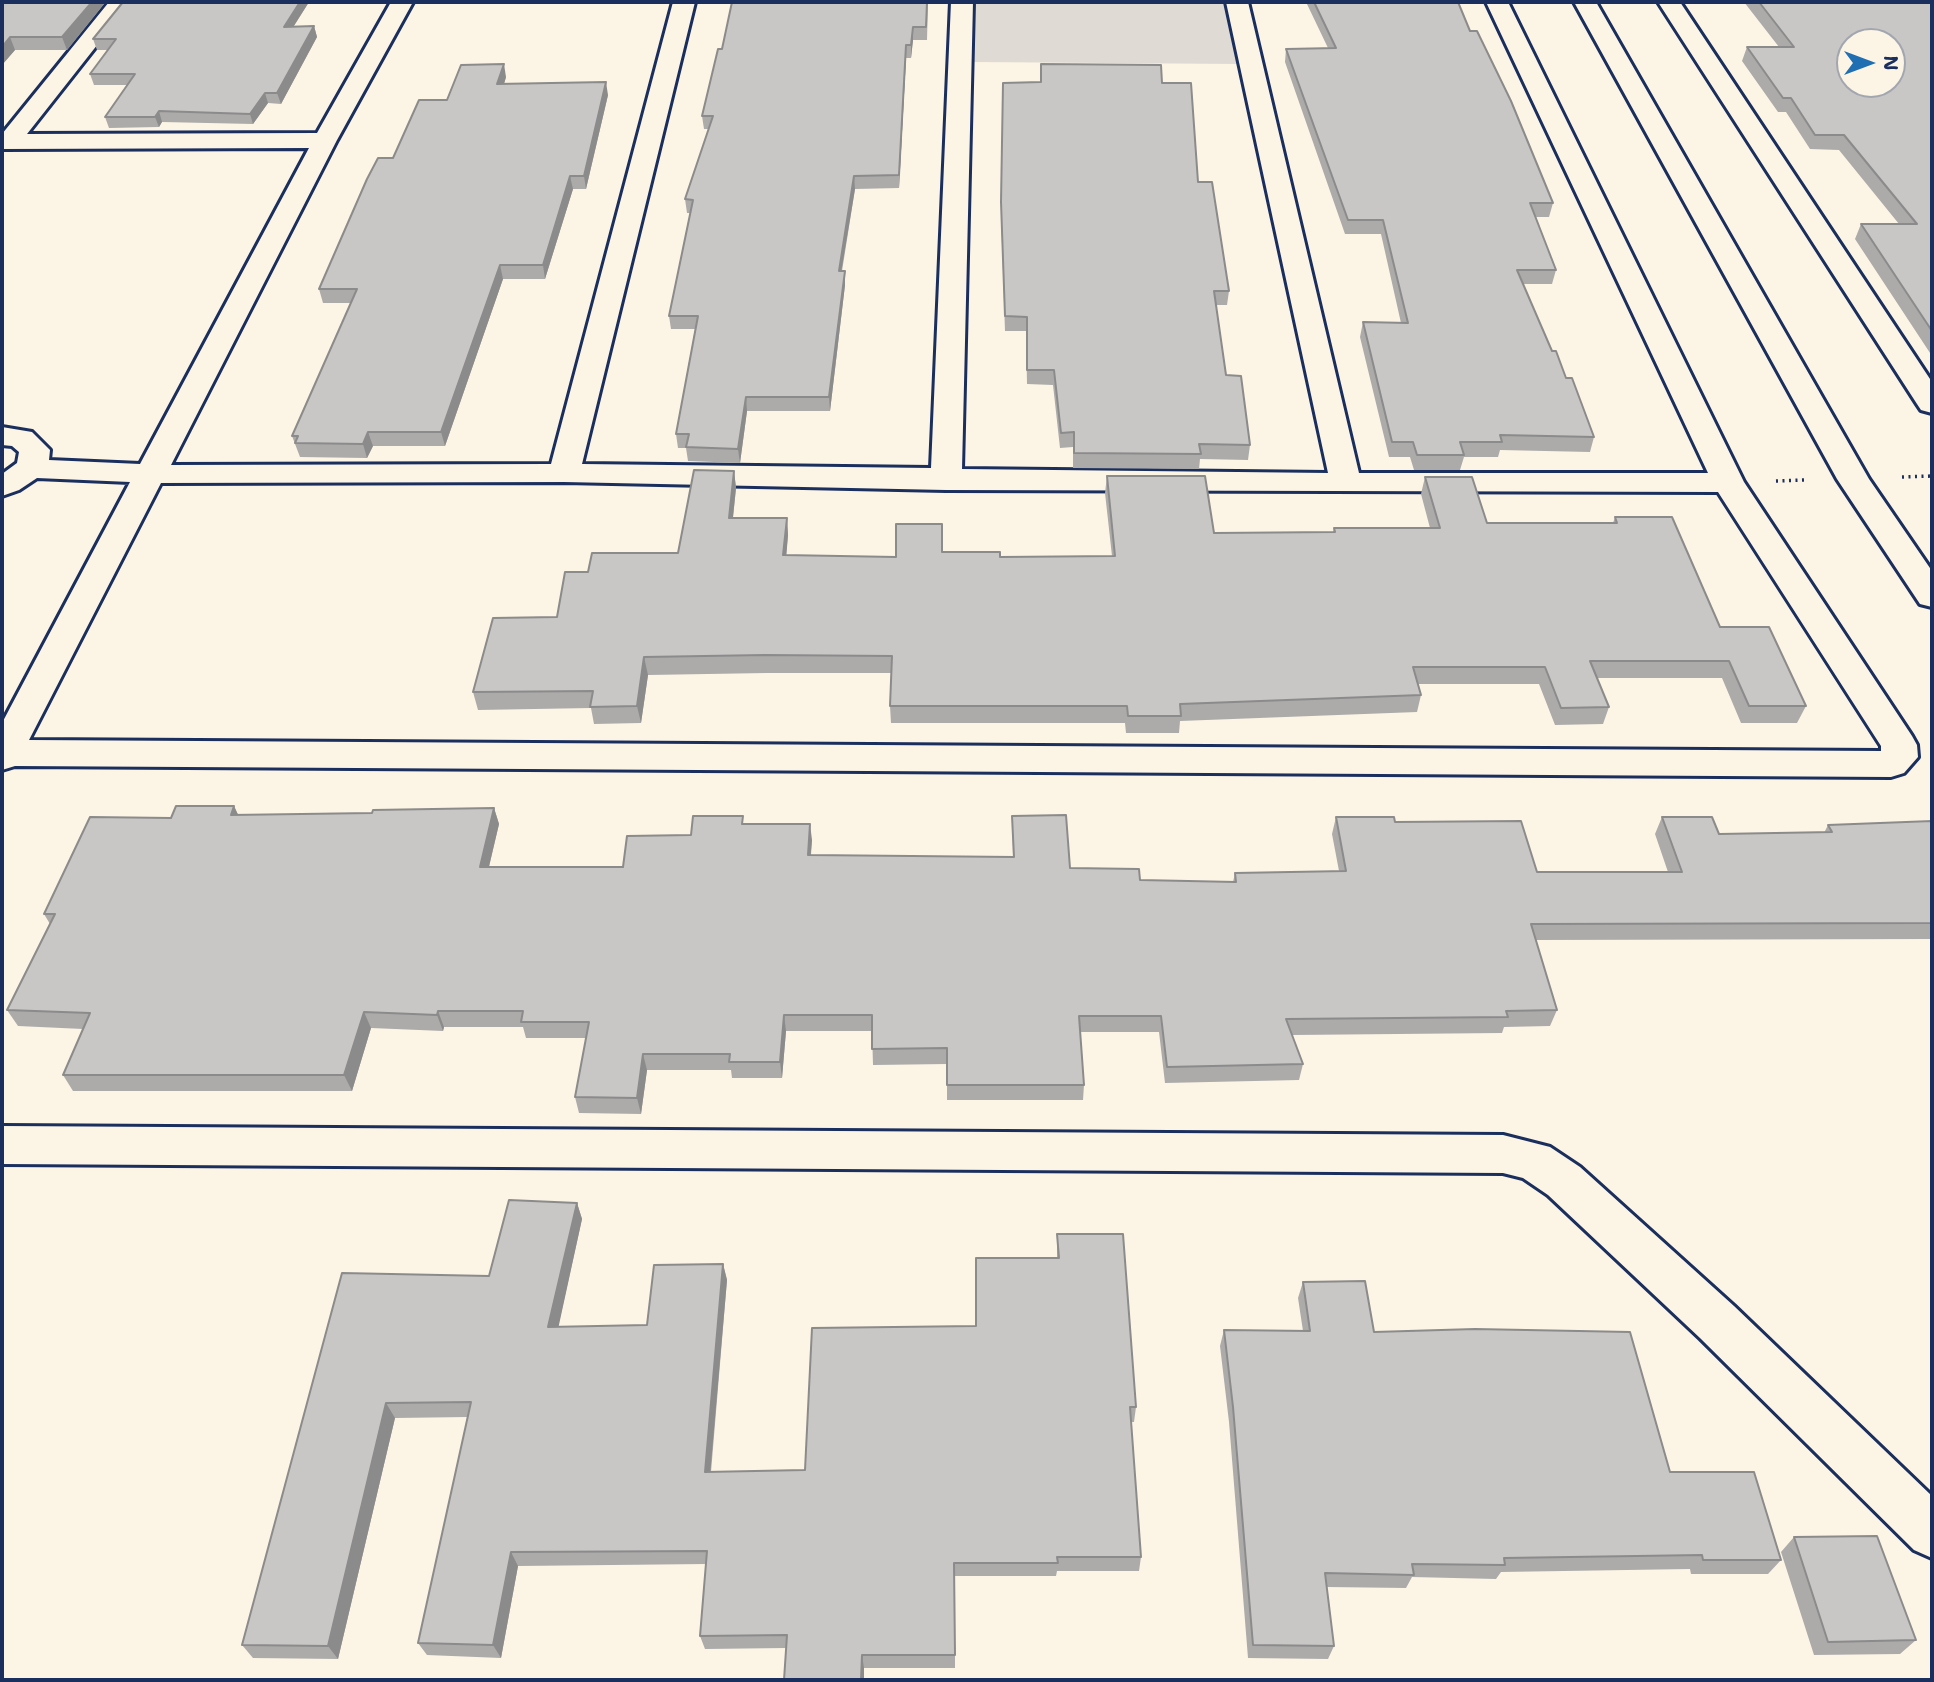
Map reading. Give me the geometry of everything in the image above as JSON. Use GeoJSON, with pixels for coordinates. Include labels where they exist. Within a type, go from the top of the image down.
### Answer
{"type":"FeatureCollection","features":[{"type":"Feature","properties":{"kind":"street"},"geometry":{"type":"LineString","coordinates":[[5,142],[120,2]]}},
{"type":"Feature","properties":{"kind":"street"},"geometry":{"type":"LineString","coordinates":[[402,2],[325,140],[3,755],[1891,764],[1900,757],[1899,745],[1728,482],[1497,2]]}},
{"type":"Feature","properties":{"kind":"street"},"geometry":{"type":"LineString","coordinates":[[564,472],[684,2]]}},
{"type":"Feature","properties":{"kind":"street"},"geometry":{"type":"LineString","coordinates":[[946,480],[962,2]]}},
{"type":"Feature","properties":{"kind":"street"},"geometry":{"type":"LineString","coordinates":[[1237,2],[1346,483]]}},
{"type":"Feature","properties":{"kind":"street"},"geometry":{"type":"LineString","coordinates":[[1585,2],[1853,479],[1932,596]]}},
{"type":"Feature","properties":{"kind":"street"},"geometry":{"type":"LineString","coordinates":[[1669,2],[1932,404]]}},
{"type":"Feature","properties":{"kind":"street"},"geometry":{"type":"LineString","coordinates":[[5,142],[325,140]]}},
{"type":"Feature","properties":{"kind":"street"},"geometry":{"type":"LineString","coordinates":[[2,436],[21,438],[35,450],[35,458],[30,468],[20,477],[2,486]]}},
{"type":"Feature","properties":{"kind":"street"},"geometry":{"type":"LineString","coordinates":[[30,468],[152,474],[564,472],[946,480],[1728,482]]}},
{"type":"Feature","properties":{"kind":"street"},"geometry":{"type":"LineString","coordinates":[[2,1145],[1503,1154],[1534,1161],[1563,1181],[1717,1322],[1932,1532]]}},
{"type":"Feature","properties":{"kind":"shaded area"},"geometry":{"type":"Polygon","coordinates":[[[970,2],[1225,2],[1238,64],[971,62],[970,2]]]}},
{"type":"Feature","properties":{"kind":"building"},"geometry":{"type":"Polygon","coordinates":[[[2,2],[92,2],[62,37],[10,37],[2,47],[2,2]]]}},
{"type":"Feature","properties":{"kind":"building"},"geometry":{"type":"Polygon","coordinates":[[[123,2],[300,2],[284,27],[314,26],[277,93],[265,93],[250,114],[159,111],[155,117],[105,117],[135,74],[90,74],[116,39],[93,39],[123,2]]]}},
{"type":"Feature","properties":{"kind":"building"},"geometry":{"type":"Polygon","coordinates":[[[732,2],[927,2],[926,27],[913,27],[911,45],[906,45],[899,175],[854,176],[839,271],[845,271],[829,397],[746,397],[738,449],[686,447],[689,434],[676,434],[698,316],[669,316],[693,200],[685,199],[713,116],[702,116],[718,49],[722,49],[732,2]]]}},
{"type":"Feature","properties":{"kind":"building"},"geometry":{"type":"Polygon","coordinates":[[[1314,2],[1458,2],[1470,31],[1477,31],[1511,101],[1553,203],[1530,203],[1556,270],[1517,270],[1552,351],[1556,351],[1566,378],[1572,378],[1594,437],[1500,435],[1502,442],[1460,442],[1464,455],[1417,455],[1413,442],[1392,442],[1363,322],[1408,323],[1383,220],[1348,220],[1286,49],[1336,48],[1314,2]]]}},
{"type":"Feature","properties":{"kind":"building"},"geometry":{"type":"Polygon","coordinates":[[[1759,2],[1932,2],[1932,331],[1861,224],[1917,224],[1844,135],[1815,135],[1791,98],[1783,98],[1747,47],[1794,47],[1759,2]]]}},
{"type":"Feature","properties":{"kind":"building"},"geometry":{"type":"Polygon","coordinates":[[[504,64],[497,84],[606,82],[584,176],[570,176],[543,265],[500,265],[441,432],[368,432],[363,444],[295,443],[298,436],[292,436],[357,289],[319,289],[378,158],[393,158],[419,100],[447,100],[461,65],[504,64]]]}},
{"type":"Feature","properties":{"kind":"building"},"geometry":{"type":"Polygon","coordinates":[[[1041,64],[1161,65],[1162,83],[1191,83],[1198,182],[1212,182],[1229,291],[1214,291],[1226,375],[1241,376],[1250,445],[1199,444],[1201,454],[1074,453],[1074,432],[1061,433],[1054,370],[1027,370],[1027,317],[1005,316],[1001,202],[1003,83],[1041,82],[1041,64]]]}},
{"type":"Feature","properties":{"kind":"building"},"geometry":{"type":"Polygon","coordinates":[[[694,470],[734,471],[729,518],[787,518],[783,555],[896,557],[896,524],[942,524],[942,552],[1000,552],[1000,557],[1115,556],[1107,476],[1205,476],[1214,533],[1335,532],[1334,528],[1440,528],[1425,477],[1472,477],[1487,523],[1617,523],[1615,517],[1672,517],[1720,627],[1769,627],[1806,706],[1749,706],[1729,661],[1590,661],[1609,707],[1561,708],[1545,667],[1413,667],[1421,695],[1180,704],[1181,716],[1128,716],[1127,706],[890,706],[892,656],[644,657],[637,706],[590,707],[593,691],[473,692],[493,618],[557,617],[565,572],[588,572],[592,553],[678,553],[694,470]]]}},
{"type":"Feature","properties":{"kind":"building"},"geometry":{"type":"Polygon","coordinates":[[[176,806],[234,806],[231,815],[494,808],[480,867],[623,867],[627,836],[691,835],[693,816],[743,816],[742,824],[810,824],[808,855],[1014,857],[1012,816],[1066,815],[1070,868],[1139,869],[1140,880],[1236,882],[1235,873],[1346,871],[1336,817],[1394,817],[1395,822],[1521,821],[1537,872],[1682,872],[1662,817],[1712,817],[1719,834],[1832,832],[1828,825],[1932,821],[1932,923],[1531,924],[1557,1010],[1506,1011],[1508,1017],[1286,1019],[1303,1064],[1167,1067],[1161,1016],[1079,1016],[1084,1085],[947,1085],[947,1048],[872,1049],[872,1015],[784,1015],[780,1062],[729,1062],[730,1054],[643,1054],[637,1098],[575,1097],[589,1022],[521,1022],[523,1011],[438,1011],[437,1015],[364,1012],[344,1075],[63,1075],[90,1013],[7,1010],[55,914],[44,914],[90,817],[171,818],[176,806]]]}},
{"type":"Feature","properties":{"kind":"building"},"geometry":{"type":"Polygon","coordinates":[[[509,1200],[577,1203],[548,1327],[647,1325],[654,1265],[723,1264],[705,1472],[805,1470],[812,1328],[976,1326],[976,1258],[1059,1258],[1057,1234],[1123,1234],[1136,1407],[1130,1407],[1141,1557],[1057,1557],[1058,1563],[954,1563],[955,1655],[862,1655],[861,1680],[784,1680],[787,1635],[700,1636],[707,1551],[511,1552],[493,1645],[418,1643],[471,1402],[386,1403],[328,1646],[242,1645],[342,1273],[489,1276],[509,1200]]]}},
{"type":"Feature","properties":{"kind":"building"},"geometry":{"type":"Polygon","coordinates":[[[1365,1281],[1374,1332],[1475,1329],[1630,1332],[1670,1472],[1754,1472],[1781,1560],[1703,1560],[1702,1555],[1504,1558],[1505,1565],[1412,1564],[1414,1575],[1325,1573],[1334,1646],[1253,1645],[1224,1330],[1310,1331],[1303,1282],[1365,1281]]]}},
{"type":"Feature","properties":{"kind":"building"},"geometry":{"type":"Polygon","coordinates":[[[1877,1536],[1916,1640],[1828,1642],[1794,1537],[1877,1536]]]}}]}
